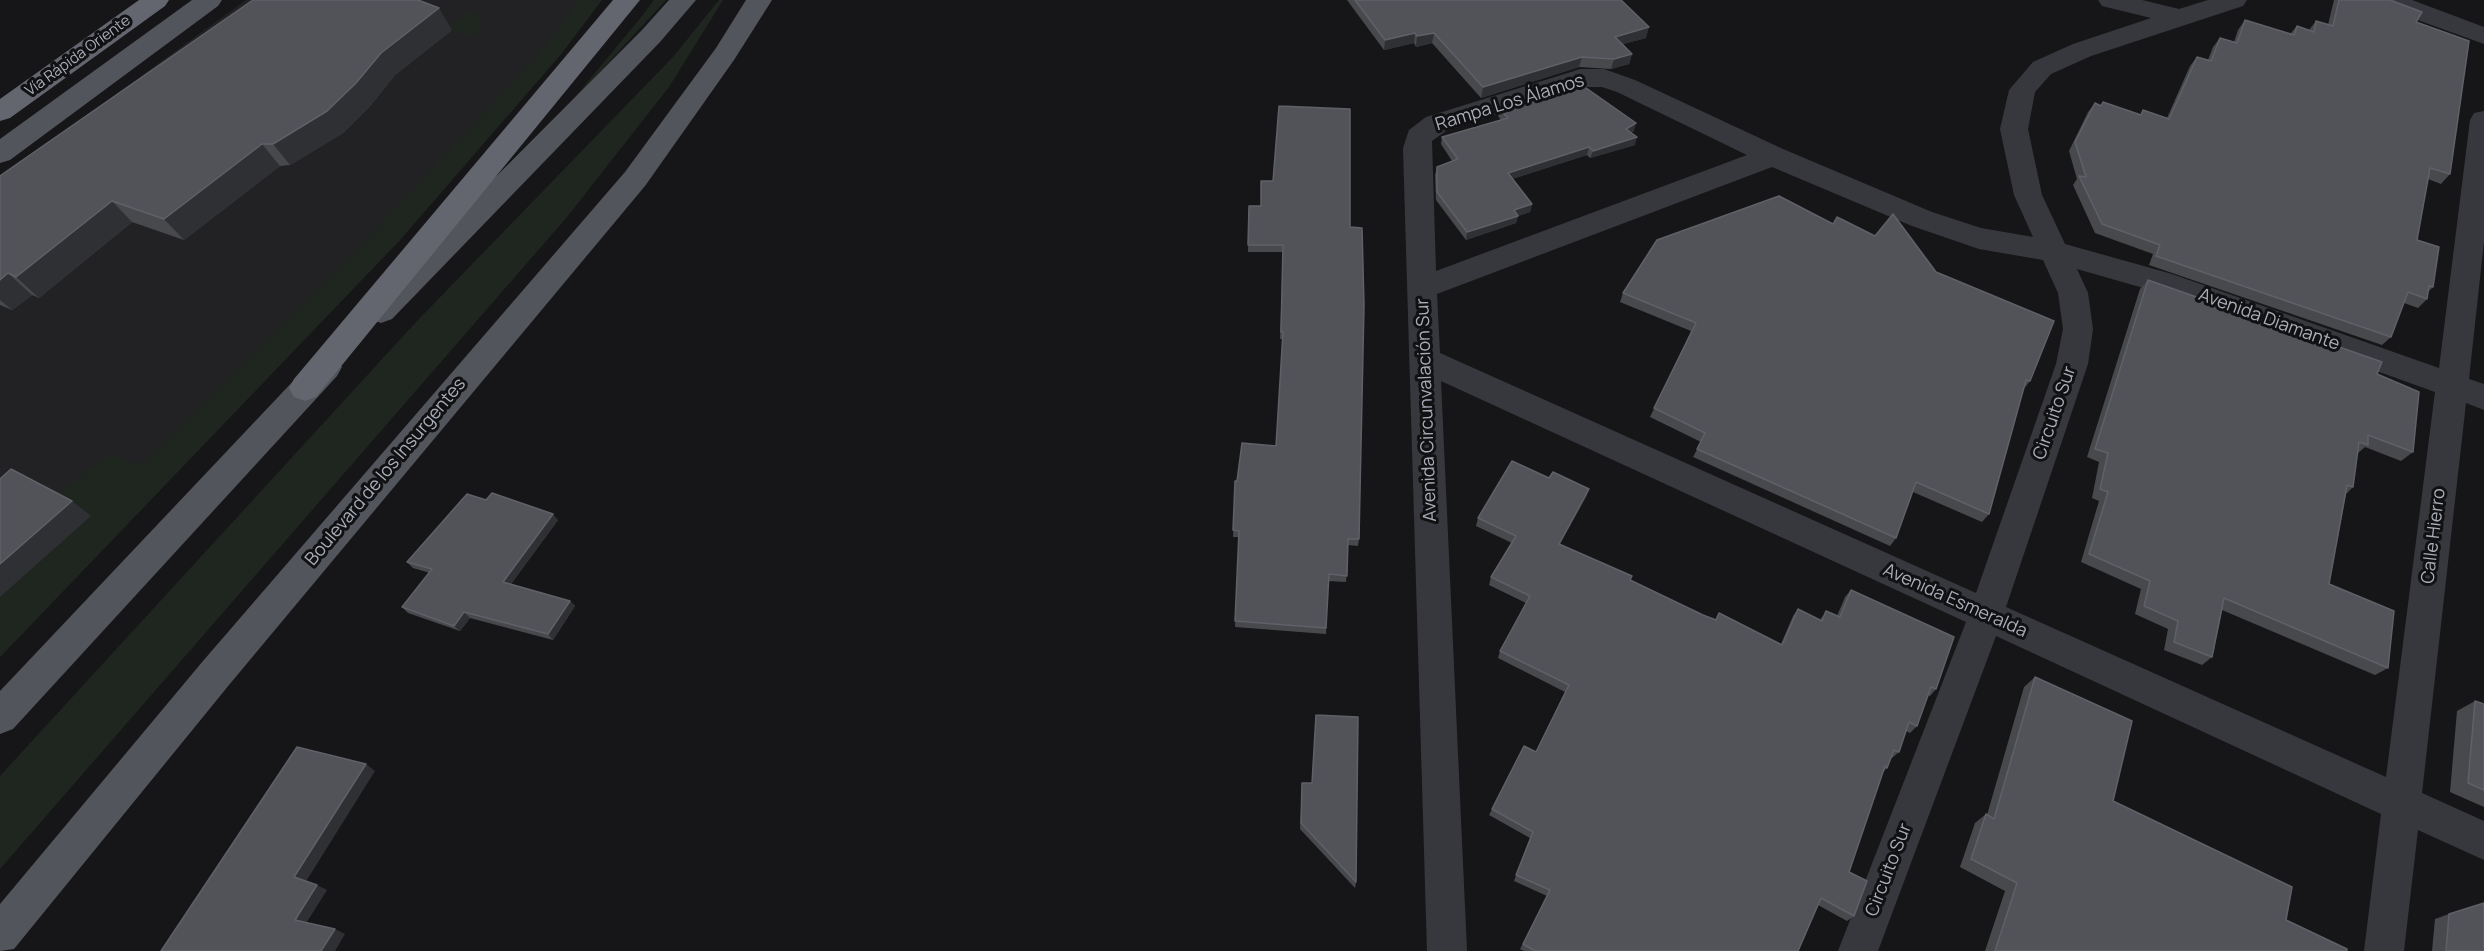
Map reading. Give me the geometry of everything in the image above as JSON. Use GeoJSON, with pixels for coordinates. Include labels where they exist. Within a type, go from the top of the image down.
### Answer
{"type":"FeatureCollection","features":[{"type":"Feature","properties":{"kind":"highway","name":"Vía Rápida Oriente"},"geometry":{"type":"LineString","coordinates":[[0,112],[156,0]]}},
{"type":"Feature","properties":{"kind":"highway"},"geometry":{"type":"LineString","coordinates":[[305,388],[627,0]]}},
{"type":"Feature","properties":{"kind":"main road"},"geometry":{"type":"LineString","coordinates":[[0,153],[209,0]]}},
{"type":"Feature","properties":{"kind":"main road"},"geometry":{"type":"LineString","coordinates":[[0,717],[305,388],[651,36],[683,0]]}},
{"type":"Feature","properties":{"kind":"main road","name":"Boulevard de los Insurgentes"},"geometry":{"type":"LineString","coordinates":[[0,935],[216,674],[635,179],[725,54],[759,0]]}},
{"type":"Feature","properties":{"kind":"street"},"geometry":{"type":"LineString","coordinates":[[2111,0],[2181,18]]}},
{"type":"Feature","properties":{"kind":"street","name":"Circuito Sur"},"geometry":{"type":"LineString","coordinates":[[1858,951],[1986,615],[2074,355],[2078,329],[2073,293],[2028,195],[2014,129],[2022,90],[2042,68],[2072,55],[2234,0]]}},
{"type":"Feature","properties":{"kind":"street"},"geometry":{"type":"LineString","coordinates":[[2388,0],[2450,11],[2484,36]]}},
{"type":"Feature","properties":{"kind":"street","name":"Rampa Los Álamos"},"geometry":{"type":"LineString","coordinates":[[1422,288],[1417,148],[1419,137],[1436,124],[1580,78],[1604,78],[1626,86],[1773,156]]}},
{"type":"Feature","properties":{"kind":"street","name":"Calle Hierro"},"geometry":{"type":"LineString","coordinates":[[2384,951],[2484,120]]}},
{"type":"Feature","properties":{"kind":"street"},"geometry":{"type":"LineString","coordinates":[[1773,156],[1922,219],[1979,238],[2052,251]]}},
{"type":"Feature","properties":{"kind":"street","name":"Avenida Circunvalación Sur"},"geometry":{"type":"LineString","coordinates":[[1447,951],[1422,288],[1773,156]]}},
{"type":"Feature","properties":{"kind":"street","name":"Avenida Diamante"},"geometry":{"type":"LineString","coordinates":[[2052,251],[2206,296],[2484,397]]}},
{"type":"Feature","properties":{"kind":"street","name":"Avenida Esmeralda"},"geometry":{"type":"LineString","coordinates":[[1426,360],[2484,841]]}},
{"type":"Feature","properties":{"kind":"shaded area"},"geometry":{"type":"Polygon","coordinates":[[[246,0],[588,0],[562,53],[399,241],[0,657],[0,178],[246,0]]]}},
{"type":"Feature","properties":{"kind":"shaded area"},"geometry":{"type":"Polygon","coordinates":[[[392,0],[453,24],[469,11],[482,19],[481,27],[474,37],[457,33],[392,0]]]}},
{"type":"Feature","properties":{"kind":"shaded area"},"geometry":{"type":"Polygon","coordinates":[[[579,0],[602,0],[562,53],[399,241],[0,657],[0,597],[91,516],[55,497],[109,454],[141,465],[361,245],[540,52],[579,0]]]}},
{"type":"Feature","properties":{"kind":"shaded area"},"geometry":{"type":"Polygon","coordinates":[[[654,0],[666,0],[562,113],[642,16],[654,0]]]}},
{"type":"Feature","properties":{"kind":"shaded area"},"geometry":{"type":"Polygon","coordinates":[[[719,0],[723,0],[669,87],[567,217],[0,869],[0,776],[417,321],[673,57],[719,0]]]}},
{"type":"Feature","properties":{"kind":"building"},"geometry":{"type":"Polygon","coordinates":[[[253,0],[418,0],[439,8],[381,53],[356,83],[327,111],[273,144],[262,144],[164,219],[112,201],[16,277],[8,273],[0,280],[0,176],[253,0]]]}},
{"type":"Feature","properties":{"kind":"building"},"geometry":{"type":"Polygon","coordinates":[[[1355,0],[1621,0],[1649,27],[1615,37],[1632,54],[1614,59],[1582,57],[1483,87],[1434,33],[1417,36],[1415,33],[1385,40],[1355,0]]]}},
{"type":"Feature","properties":{"kind":"building"},"geometry":{"type":"Polygon","coordinates":[[[2339,0],[2390,0],[2422,12],[2416,22],[2469,41],[2450,174],[2430,168],[2417,240],[2439,247],[2433,287],[2429,286],[2427,299],[2408,292],[2391,337],[2156,256],[2160,245],[2102,224],[2079,176],[2086,177],[2075,142],[2095,103],[2101,106],[2103,102],[2141,115],[2143,110],[2169,119],[2197,57],[2211,61],[2220,38],[2237,43],[2245,20],[2294,35],[2297,26],[2314,32],[2316,21],[2333,26],[2339,0]]]}},
{"type":"Feature","properties":{"kind":"building"},"geometry":{"type":"Polygon","coordinates":[[[1579,83],[1636,123],[1626,129],[1637,137],[1593,151],[1589,147],[1508,173],[1532,204],[1514,210],[1518,216],[1467,232],[1437,192],[1437,167],[1458,159],[1442,137],[1508,118],[1500,109],[1579,83]]]}},
{"type":"Feature","properties":{"kind":"building"},"geometry":{"type":"Polygon","coordinates":[[[1279,106],[1350,109],[1350,227],[1362,228],[1364,305],[1359,539],[1348,539],[1347,576],[1329,574],[1326,628],[1235,621],[1239,531],[1233,530],[1235,481],[1237,481],[1242,443],[1276,446],[1283,332],[1281,332],[1283,245],[1248,245],[1249,206],[1261,206],[1261,181],[1273,181],[1279,106]]]}},
{"type":"Feature","properties":{"kind":"building"},"geometry":{"type":"Polygon","coordinates":[[[1779,196],[1833,224],[1837,217],[1875,236],[1893,214],[1936,272],[2054,321],[2030,381],[2026,380],[1989,514],[1916,482],[1896,538],[1697,449],[1705,433],[1654,408],[1696,323],[1623,293],[1657,240],[1779,196]]]}},
{"type":"Feature","properties":{"kind":"building"},"geometry":{"type":"Polygon","coordinates":[[[2148,280],[2382,362],[2377,374],[2419,392],[2413,452],[2368,435],[2368,445],[2359,442],[2353,487],[2347,485],[2329,584],[2394,611],[2388,668],[2224,598],[2212,657],[2174,642],[2178,621],[2144,606],[2150,581],[2089,554],[2108,492],[2100,489],[2108,453],[2095,449],[2148,280]]]}},
{"type":"Feature","properties":{"kind":"building"},"geometry":{"type":"Polygon","coordinates":[[[1512,461],[1549,478],[1553,472],[1589,489],[1559,544],[1632,576],[1630,580],[1703,615],[1716,620],[1719,613],[1782,645],[1798,609],[1822,621],[1826,611],[1840,617],[1851,590],[1954,637],[1936,689],[1931,687],[1917,726],[1909,722],[1899,752],[1894,750],[1887,768],[1885,766],[1849,872],[1867,881],[1854,916],[1821,898],[1798,951],[1535,951],[1523,944],[1550,890],[1516,875],[1533,832],[1492,809],[1524,746],[1536,752],[1569,685],[1500,651],[1530,596],[1491,577],[1516,536],[1478,518],[1512,461]]]}},
{"type":"Feature","properties":{"kind":"building"},"geometry":{"type":"Polygon","coordinates":[[[11,469],[72,501],[0,564],[0,479],[11,469]]]}},
{"type":"Feature","properties":{"kind":"building"},"geometry":{"type":"Polygon","coordinates":[[[492,493],[553,514],[503,582],[570,601],[548,634],[464,612],[454,626],[402,607],[432,569],[407,562],[467,494],[486,500],[492,493]]]}},
{"type":"Feature","properties":{"kind":"building"},"geometry":{"type":"Polygon","coordinates":[[[2035,677],[2132,721],[2113,801],[2292,887],[2286,920],[2347,951],[1995,951],[2017,883],[1971,859],[1986,814],[1994,819],[2035,677]]]}},
{"type":"Feature","properties":{"kind":"building"},"geometry":{"type":"Polygon","coordinates":[[[2475,701],[2484,704],[2484,790],[2468,783],[2475,701]]]}},
{"type":"Feature","properties":{"kind":"building"},"geometry":{"type":"Polygon","coordinates":[[[1316,715],[1358,717],[1356,882],[1301,823],[1302,783],[1312,783],[1316,715]]]}},
{"type":"Feature","properties":{"kind":"building"},"geometry":{"type":"Polygon","coordinates":[[[297,747],[366,764],[294,877],[317,885],[295,920],[335,929],[321,951],[161,951],[297,747]]]}},
{"type":"Feature","properties":{"kind":"building"},"geometry":{"type":"Polygon","coordinates":[[[2484,903],[2484,951],[2446,951],[2449,914],[2484,903]]]}}]}
